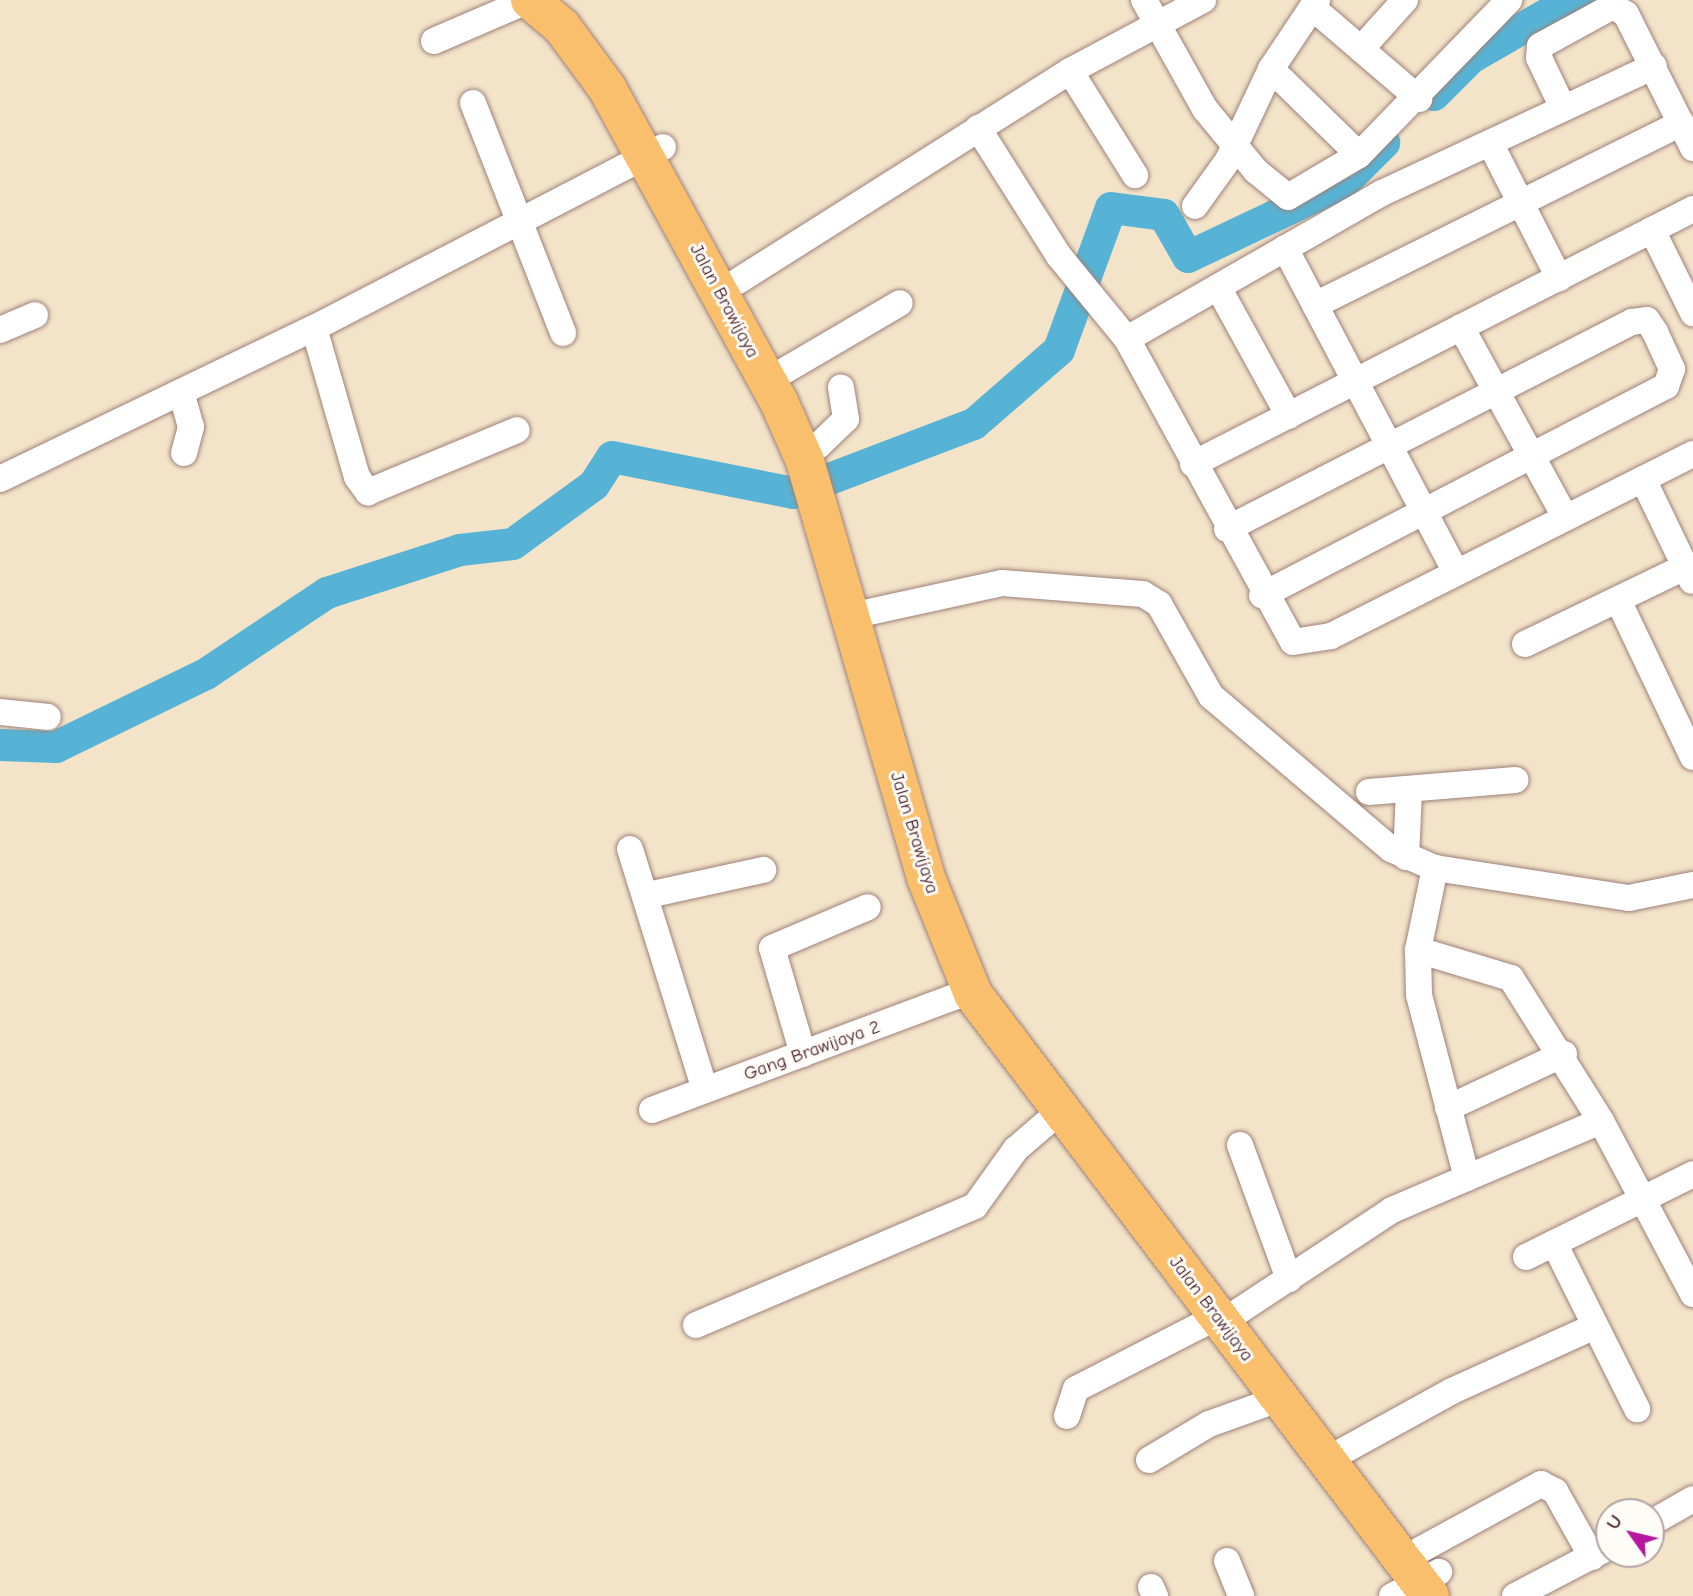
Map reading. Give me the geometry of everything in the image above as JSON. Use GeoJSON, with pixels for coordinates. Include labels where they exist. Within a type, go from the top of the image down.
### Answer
{"type":"FeatureCollection","features":[{"type":"Feature","properties":{"kind":"highway","name":"Jalan Brawijaya"},"geometry":{"type":"LineString","coordinates":[[529,0],[578,46],[654,152],[738,281],[784,371],[815,455],[926,878],[971,991],[1059,1112],[1343,1451],[1421,1573]]}},
{"type":"Feature","properties":{"kind":"highway","name":"Jalan Brawijaya"},"geometry":{"type":"LineString","coordinates":[[560,0],[601,43],[654,152],[815,455]]}},
{"type":"Feature","properties":{"kind":"highway","name":"Jalan Brawijaya"},"geometry":{"type":"LineString","coordinates":[[830,518],[869,612],[950,885],[988,973],[1030,1040],[1217,1302],[1279,1399],[1421,1573]]}},
{"type":"Feature","properties":{"kind":"street"},"geometry":{"type":"LineString","coordinates":[[434,41],[529,0]]}},
{"type":"Feature","properties":{"kind":"street"},"geometry":{"type":"LineString","coordinates":[[1144,0],[1205,109],[1236,146],[1288,197],[1359,155],[1419,99],[1509,0]]}},
{"type":"Feature","properties":{"kind":"street"},"geometry":{"type":"LineString","coordinates":[[738,281],[1070,71],[1203,0]]}},
{"type":"Feature","properties":{"kind":"street"},"geometry":{"type":"LineString","coordinates":[[1360,49],[1405,0]]}},
{"type":"Feature","properties":{"kind":"street"},"geometry":{"type":"LineString","coordinates":[[1195,206],[1236,146],[1271,69],[1315,4],[1360,49],[1419,99]]}},
{"type":"Feature","properties":{"kind":"street"},"geometry":{"type":"LineString","coordinates":[[1563,108],[1539,58],[1540,46],[1613,6],[1626,14],[1693,148]]}},
{"type":"Feature","properties":{"kind":"street"},"geometry":{"type":"LineString","coordinates":[[1127,339],[1285,248],[1490,143],[1654,66]]}},
{"type":"Feature","properties":{"kind":"street"},"geometry":{"type":"LineString","coordinates":[[1271,69],[1359,155]]}},
{"type":"Feature","properties":{"kind":"street"},"geometry":{"type":"LineString","coordinates":[[1070,71],[1135,176]]}},
{"type":"Feature","properties":{"kind":"street"},"geometry":{"type":"LineString","coordinates":[[473,103],[563,333]]}},
{"type":"Feature","properties":{"kind":"street"},"geometry":{"type":"LineString","coordinates":[[1315,305],[1681,123]]}},
{"type":"Feature","properties":{"kind":"street"},"geometry":{"type":"LineString","coordinates":[[978,128],[1059,256],[1127,339],[1284,635],[1306,643],[1693,454]]}},
{"type":"Feature","properties":{"kind":"street"},"geometry":{"type":"LineString","coordinates":[[1490,143],[1559,278]]}},
{"type":"Feature","properties":{"kind":"street"},"geometry":{"type":"LineString","coordinates":[[0,479],[314,328],[654,152]]}},
{"type":"Feature","properties":{"kind":"street"},"geometry":{"type":"LineString","coordinates":[[1193,464],[1693,209]]}},
{"type":"Feature","properties":{"kind":"street"},"geometry":{"type":"LineString","coordinates":[[1651,230],[1693,312],[1654,332]]}},
{"type":"Feature","properties":{"kind":"street"},"geometry":{"type":"LineString","coordinates":[[1285,248],[1455,571]]}},
{"type":"Feature","properties":{"kind":"street"},"geometry":{"type":"LineString","coordinates":[[1218,287],[1289,416]]}},
{"type":"Feature","properties":{"kind":"street"},"geometry":{"type":"LineString","coordinates":[[784,371],[900,303]]}},
{"type":"Feature","properties":{"kind":"street"},"geometry":{"type":"LineString","coordinates":[[0,330],[35,315]]}},
{"type":"Feature","properties":{"kind":"street"},"geometry":{"type":"LineString","coordinates":[[1227,528],[1632,322],[1647,320],[1654,332],[1672,369],[1666,386],[1262,595]]}},
{"type":"Feature","properties":{"kind":"street"},"geometry":{"type":"LineString","coordinates":[[1461,327],[1565,517]]}},
{"type":"Feature","properties":{"kind":"street"},"geometry":{"type":"LineString","coordinates":[[314,328],[358,478],[368,492],[517,430]]}},
{"type":"Feature","properties":{"kind":"street"},"geometry":{"type":"LineString","coordinates":[[815,455],[846,419],[841,387]]}},
{"type":"Feature","properties":{"kind":"street"},"geometry":{"type":"LineString","coordinates":[[181,392],[191,426],[184,453]]}},
{"type":"Feature","properties":{"kind":"street"},"geometry":{"type":"LineString","coordinates":[[1525,644],[1618,600],[1687,561],[1643,479]]}},
{"type":"Feature","properties":{"kind":"street"},"geometry":{"type":"LineString","coordinates":[[869,612],[1002,583],[1150,598],[1210,696],[1358,826],[1406,857],[1435,868],[1629,898],[1693,884]]}},
{"type":"Feature","properties":{"kind":"street"},"geometry":{"type":"LineString","coordinates":[[1618,600],[1693,757]]}},
{"type":"Feature","properties":{"kind":"street"},"geometry":{"type":"LineString","coordinates":[[0,712],[48,717]]}},
{"type":"Feature","properties":{"kind":"street"},"geometry":{"type":"LineString","coordinates":[[1369,792],[1516,780]]}},
{"type":"Feature","properties":{"kind":"street"},"geometry":{"type":"LineString","coordinates":[[1406,857],[1409,790]]}},
{"type":"Feature","properties":{"kind":"street"},"geometry":{"type":"LineString","coordinates":[[630,849],[648,895],[705,1090]]}},
{"type":"Feature","properties":{"kind":"street"},"geometry":{"type":"LineString","coordinates":[[1435,868],[1418,950],[1419,995],[1467,1178]]}},
{"type":"Feature","properties":{"kind":"street"},"geometry":{"type":"LineString","coordinates":[[648,895],[762,870]]}},
{"type":"Feature","properties":{"kind":"street"},"geometry":{"type":"LineString","coordinates":[[803,1054],[772,948],[868,907]]}},
{"type":"Feature","properties":{"kind":"street"},"geometry":{"type":"LineString","coordinates":[[1418,950],[1504,972],[1564,1054],[1693,1294]]}},
{"type":"Feature","properties":{"kind":"street","name":"Gang Brawijaya 2"},"geometry":{"type":"LineString","coordinates":[[652,1110],[971,991]]}},
{"type":"Feature","properties":{"kind":"street"},"geometry":{"type":"LineString","coordinates":[[1448,1108],[1564,1054]]}},
{"type":"Feature","properties":{"kind":"street"},"geometry":{"type":"LineString","coordinates":[[696,1325],[975,1206],[1016,1149],[1059,1112]]}},
{"type":"Feature","properties":{"kind":"street"},"geometry":{"type":"LineString","coordinates":[[1067,1416],[1076,1389],[1217,1302],[1289,1279],[1399,1206],[1601,1121]]}},
{"type":"Feature","properties":{"kind":"street"},"geometry":{"type":"LineString","coordinates":[[1240,1145],[1289,1279]]}},
{"type":"Feature","properties":{"kind":"street"},"geometry":{"type":"LineString","coordinates":[[1526,1256],[1641,1195],[1693,1174]]}},
{"type":"Feature","properties":{"kind":"street"},"geometry":{"type":"LineString","coordinates":[[1553,1243],[1637,1409]]}},
{"type":"Feature","properties":{"kind":"street"},"geometry":{"type":"LineString","coordinates":[[1343,1451],[1452,1391],[1595,1326]]}},
{"type":"Feature","properties":{"kind":"street"},"geometry":{"type":"LineString","coordinates":[[1149,1461],[1209,1424],[1279,1399]]}},
{"type":"Feature","properties":{"kind":"street"},"geometry":{"type":"LineString","coordinates":[[1421,1573],[1541,1484],[1555,1491],[1595,1545]]}},
{"type":"Feature","properties":{"kind":"street"},"geometry":{"type":"LineString","coordinates":[[1665,1515],[1693,1499]]}},
{"type":"Feature","properties":{"kind":"street"},"geometry":{"type":"LineString","coordinates":[[1515,1596],[1595,1555]]}},
{"type":"Feature","properties":{"kind":"street"},"geometry":{"type":"LineString","coordinates":[[1227,1561],[1241,1596]]}},
{"type":"Feature","properties":{"kind":"waterway"},"geometry":{"type":"LineString","coordinates":[[1434,95],[1471,58],[1554,10],[1585,0]]}},
{"type":"Feature","properties":{"kind":"waterway"},"geometry":{"type":"LineString","coordinates":[[0,745],[56,747],[206,674],[327,593],[460,550],[513,544],[594,485],[612,457],[793,493],[974,424],[1059,350],[1111,208],[1164,215],[1188,257],[1344,183],[1384,143]]}}]}
